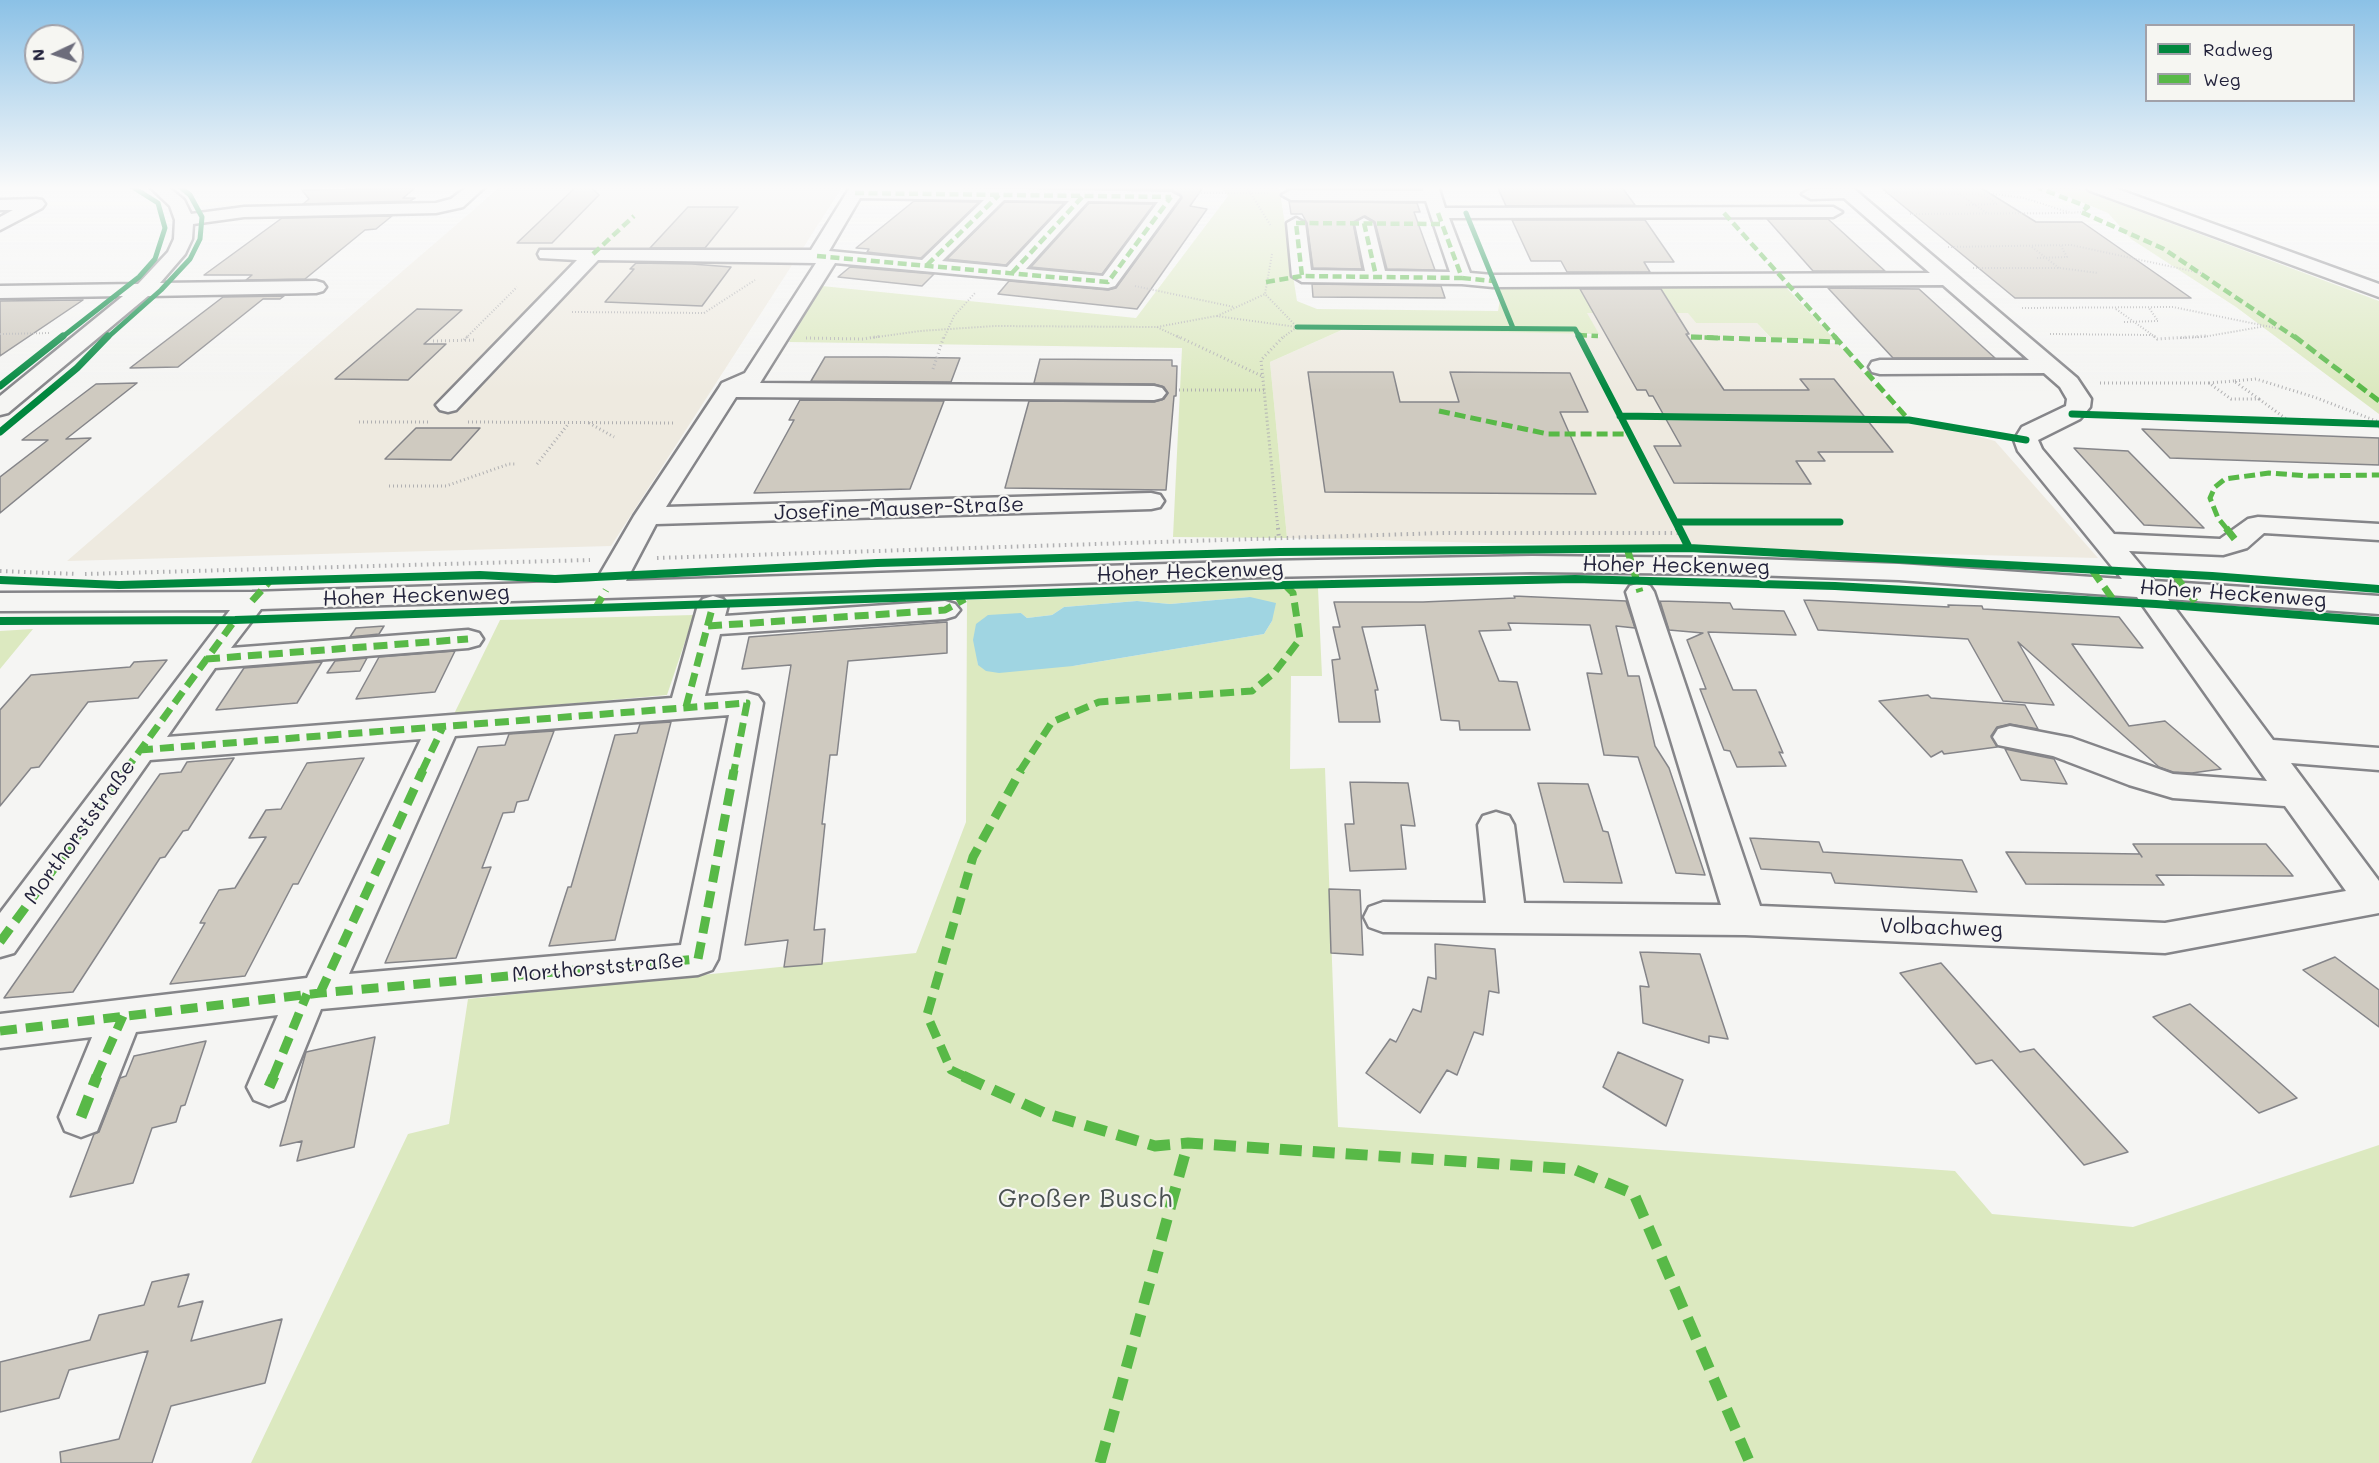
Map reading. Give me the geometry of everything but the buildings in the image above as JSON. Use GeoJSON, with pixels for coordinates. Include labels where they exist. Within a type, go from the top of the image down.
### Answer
{"type":"FeatureCollection","features":[{"type":"Feature","properties":{"kind":"street"},"geometry":{"type":"LineString","coordinates":[[3,403],[94,332],[143,290],[162,272],[175,254]]}},
{"type":"Feature","properties":{"kind":"street"},"geometry":{"type":"LineString","coordinates":[[448,405],[593,254]]}},
{"type":"Feature","properties":{"kind":"street"},"geometry":{"type":"LineString","coordinates":[[648,254],[817,256],[1108,282],[1129,254]]}},
{"type":"Feature","properties":{"kind":"street"},"geometry":{"type":"LineString","coordinates":[[927,265],[938,254]]}},
{"type":"Feature","properties":{"kind":"street"},"geometry":{"type":"LineString","coordinates":[[1007,273],[1025,254]]}},
{"type":"Feature","properties":{"kind":"street"},"geometry":{"type":"LineString","coordinates":[[1300,254],[1302,276],[1462,278],[1493,281],[1754,280],[1942,274]]}},
{"type":"Feature","properties":{"kind":"street"},"geometry":{"type":"LineString","coordinates":[[1371,254],[1376,276]]}},
{"type":"Feature","properties":{"kind":"street"},"geometry":{"type":"LineString","coordinates":[[1454,254],[1462,278]]}},
{"type":"Feature","properties":{"kind":"street"},"geometry":{"type":"LineString","coordinates":[[1919,254],[2069,383]]}},
{"type":"Feature","properties":{"kind":"street"},"geometry":{"type":"LineString","coordinates":[[2279,254],[2379,291]]}},
{"type":"Feature","properties":{"kind":"street"},"geometry":{"type":"LineString","coordinates":[[606,590],[647,516],[729,390],[753,378],[827,261],[817,256]]}},
{"type":"Feature","properties":{"kind":"street"},"geometry":{"type":"LineString","coordinates":[[0,292],[316,287]]}},
{"type":"Feature","properties":{"kind":"street"},"geometry":{"type":"LineString","coordinates":[[1880,367],[2049,366]]}},
{"type":"Feature","properties":{"kind":"street","name":"Volbachweg"},"geometry":{"type":"LineString","coordinates":[[1383,917],[1506,916],[1606,920],[1745,920],[2165,938],[2376,904],[2144,587],[2030,451],[2026,440],[2031,432],[2072,414],[2078,407],[2079,399],[2069,383]]}},
{"type":"Feature","properties":{"kind":"street"},"geometry":{"type":"LineString","coordinates":[[729,390],[1154,393]]}},
{"type":"Feature","properties":{"kind":"street","name":"Josefine-Mauser-Straße"},"geometry":{"type":"LineString","coordinates":[[647,516],[1151,501]]}},
{"type":"Feature","properties":{"kind":"street"},"geometry":{"type":"LineString","coordinates":[[2106,542],[2223,547],[2237,542],[2258,525],[2379,532]]}},
{"type":"Feature","properties":{"kind":"street","name":"Hoher Heckenweg"},"geometry":{"type":"LineString","coordinates":[[0,603],[252,601],[1253,569],[1532,564],[1821,569],[2144,587],[2379,605]]}},
{"type":"Feature","properties":{"kind":"street","name":"Hoher Heckenweg"},"geometry":{"type":"LineString","coordinates":[[1640,592],[1745,920]]}},
{"type":"Feature","properties":{"kind":"street","name":"Morthorststraße"},"geometry":{"type":"LineString","coordinates":[[0,942],[206,659],[252,601]]}},
{"type":"Feature","properties":{"kind":"street"},"geometry":{"type":"LineString","coordinates":[[686,707],[710,616],[945,610]]}},
{"type":"Feature","properties":{"kind":"street"},"geometry":{"type":"LineString","coordinates":[[206,659],[468,639]]}},
{"type":"Feature","properties":{"kind":"street","name":"Morthorststraße"},"geometry":{"type":"LineString","coordinates":[[0,1031],[313,993],[698,959],[747,703],[139,750]]}},
{"type":"Feature","properties":{"kind":"street"},"geometry":{"type":"LineString","coordinates":[[269,1087],[443,727]]}},
{"type":"Feature","properties":{"kind":"street"},"geometry":{"type":"LineString","coordinates":[[2010,737],[2060,746],[2141,777],[2174,786],[2295,795]]}},
{"type":"Feature","properties":{"kind":"street"},"geometry":{"type":"LineString","coordinates":[[2262,750],[2379,759]]}},
{"type":"Feature","properties":{"kind":"street"},"geometry":{"type":"LineString","coordinates":[[1496,825],[1506,916]]}},
{"type":"Feature","properties":{"kind":"street"},"geometry":{"type":"LineString","coordinates":[[81,1117],[105,1053],[123,1016]]}},
{"type":"Feature","properties":{"kind":"path"},"geometry":{"type":"LineString","coordinates":[[1265,294],[1271,254]]}},
{"type":"Feature","properties":{"kind":"path"},"geometry":{"type":"LineString","coordinates":[[2041,254],[2060,268]]}},
{"type":"Feature","properties":{"kind":"path"},"geometry":{"type":"LineString","coordinates":[[2037,258],[2067,257],[2066,254]]}},
{"type":"Feature","properties":{"kind":"path"},"geometry":{"type":"LineString","coordinates":[[2114,254],[2201,273]]}},
{"type":"Feature","properties":{"kind":"path"},"geometry":{"type":"LineString","coordinates":[[538,312],[704,313],[793,255]]}},
{"type":"Feature","properties":{"kind":"path"},"geometry":{"type":"LineString","coordinates":[[1942,274],[2060,268],[2098,273]]}},
{"type":"Feature","properties":{"kind":"path"},"geometry":{"type":"LineString","coordinates":[[928,390],[947,328],[975,294],[1007,273]]}},
{"type":"Feature","properties":{"kind":"path"},"geometry":{"type":"LineString","coordinates":[[1108,282],[1176,292],[1234,307]]}},
{"type":"Feature","properties":{"kind":"path"},"geometry":{"type":"LineString","coordinates":[[463,340],[517,287]]}},
{"type":"Feature","properties":{"kind":"path"},"geometry":{"type":"LineString","coordinates":[[778,338],[863,339],[947,328],[1026,325],[1157,327],[1216,316],[1265,294]]}},
{"type":"Feature","properties":{"kind":"path"},"geometry":{"type":"LineString","coordinates":[[1265,294],[1297,327]]}},
{"type":"Feature","properties":{"kind":"path"},"geometry":{"type":"LineString","coordinates":[[1982,308],[2197,310],[2286,330]]}},
{"type":"Feature","properties":{"kind":"path"},"geometry":{"type":"LineString","coordinates":[[2124,322],[2158,321],[2148,308]]}},
{"type":"Feature","properties":{"kind":"path"},"geometry":{"type":"LineString","coordinates":[[683,313],[686,309]]}},
{"type":"Feature","properties":{"kind":"path"},"geometry":{"type":"LineString","coordinates":[[2115,309],[2157,339],[2203,337],[2266,326]]}},
{"type":"Feature","properties":{"kind":"path"},"geometry":{"type":"LineString","coordinates":[[1216,316],[1297,327]]}},
{"type":"Feature","properties":{"kind":"path"},"geometry":{"type":"LineString","coordinates":[[1157,327],[1264,377]]}},
{"type":"Feature","properties":{"kind":"path"},"geometry":{"type":"LineString","coordinates":[[1279,545],[1261,360],[1274,345],[1297,327]]}},
{"type":"Feature","properties":{"kind":"path"},"geometry":{"type":"LineString","coordinates":[[0,334],[94,332]]}},
{"type":"Feature","properties":{"kind":"path"},"geometry":{"type":"LineString","coordinates":[[2012,334],[2151,334]]}},
{"type":"Feature","properties":{"kind":"path"},"geometry":{"type":"LineString","coordinates":[[434,341],[511,340]]}},
{"type":"Feature","properties":{"kind":"path"},"geometry":{"type":"LineString","coordinates":[[2069,383],[2209,383],[2256,379],[2314,397],[2379,422]]}},
{"type":"Feature","properties":{"kind":"path"},"geometry":{"type":"LineString","coordinates":[[2234,381],[2289,421]]}},
{"type":"Feature","properties":{"kind":"path"},"geometry":{"type":"LineString","coordinates":[[2209,383],[2231,399],[2259,399]]}},
{"type":"Feature","properties":{"kind":"path"},"geometry":{"type":"LineString","coordinates":[[1154,393],[1169,390],[1265,390]]}},
{"type":"Feature","properties":{"kind":"path"},"geometry":{"type":"LineString","coordinates":[[359,422],[432,422]]}},
{"type":"Feature","properties":{"kind":"path"},"geometry":{"type":"LineString","coordinates":[[466,422],[707,423]]}},
{"type":"Feature","properties":{"kind":"path"},"geometry":{"type":"LineString","coordinates":[[537,464],[569,423]]}},
{"type":"Feature","properties":{"kind":"path"},"geometry":{"type":"LineString","coordinates":[[589,423],[614,437]]}},
{"type":"Feature","properties":{"kind":"path"},"geometry":{"type":"LineString","coordinates":[[2371,424],[2379,427]]}},
{"type":"Feature","properties":{"kind":"path"},"geometry":{"type":"LineString","coordinates":[[389,486],[446,486],[509,464],[517,464]]}},
{"type":"Feature","properties":{"kind":"path"},"geometry":{"type":"LineString","coordinates":[[429,492],[434,486]]}},
{"type":"Feature","properties":{"kind":"path"},"geometry":{"type":"LineString","coordinates":[[1279,537],[1543,532],[1681,533]]}},
{"type":"Feature","properties":{"kind":"path"},"geometry":{"type":"LineString","coordinates":[[0,580],[107,584]]}},
{"type":"Feature","properties":{"kind":"shaded area"},"geometry":{"type":"Polygon","coordinates":[[[422,254],[799,254],[611,546],[67,561],[422,254]]]}},
{"type":"Feature","properties":{"kind":"shaded area"},"geometry":{"type":"Polygon","coordinates":[[[1586,313],[1689,313],[1696,323],[1757,323],[1775,343],[1837,343],[1902,416],[1995,441],[2098,558],[1287,538],[1270,362],[1344,329],[1569,333],[1600,337],[1586,313]]]}},
{"type":"Feature","properties":{"kind":"green space"},"geometry":{"type":"Polygon","coordinates":[[[1184,254],[1290,254],[1297,301],[1317,309],[1498,311],[1501,294],[1498,285],[1782,283],[1835,340],[1772,339],[1757,323],[1696,323],[1688,313],[1587,313],[1599,334],[1344,329],[1270,362],[1287,538],[1173,537],[1182,348],[789,342],[822,286],[1136,318],[1184,254]]]}},
{"type":"Feature","properties":{"kind":"green space"},"geometry":{"type":"Polygon","coordinates":[[[2155,254],[2254,254],[2379,301],[2379,414],[2236,307],[2155,254]]]}},
{"type":"Feature","properties":{"kind":"green space","name":"Großer Busch"},"geometry":{"type":"Polygon","coordinates":[[[1318,588],[1322,676],[1291,676],[1290,769],[1325,768],[1338,1127],[1955,1171],[1992,1214],[2133,1227],[2379,1145],[2379,1463],[251,1463],[408,1134],[449,1124],[468,999],[916,953],[966,822],[967,600],[1318,588]],[[1250,597],[1170,604],[1137,601],[1064,607],[1052,615],[1027,618],[1021,613],[977,656],[978,665],[1073,666],[1264,634],[1272,621],[1250,597]]]}},
{"type":"Feature","properties":{"kind":"green space"},"geometry":{"type":"Polygon","coordinates":[[[694,615],[667,695],[454,714],[500,620],[694,615]]]}},
{"type":"Feature","properties":{"kind":"green space"},"geometry":{"type":"Polygon","coordinates":[[[33,629],[0,669],[0,631],[33,629]]]}},
{"type":"Feature","properties":{"kind":"water"},"geometry":{"type":"Polygon","coordinates":[[[1250,597],[1276,603],[1272,621],[1264,634],[1073,666],[999,673],[986,671],[978,665],[973,640],[976,624],[988,615],[1021,613],[1027,618],[1052,615],[1064,607],[1137,601],[1170,604],[1250,597]]]}},
{"type":"Feature","properties":{"kind":"marked path"},"geometry":{"type":"LineString","coordinates":[[927,265],[938,254]]}},
{"type":"Feature","properties":{"kind":"marked path"},"geometry":{"type":"LineString","coordinates":[[1012,273],[1029,254]]}},
{"type":"Feature","properties":{"kind":"marked path"},"geometry":{"type":"LineString","coordinates":[[817,256],[1108,282],[1129,254]]}},
{"type":"Feature","properties":{"kind":"marked path"},"geometry":{"type":"LineString","coordinates":[[1300,254],[1302,276],[1462,278],[1453,254]]}},
{"type":"Feature","properties":{"kind":"marked path"},"geometry":{"type":"LineString","coordinates":[[1371,254],[1376,276]]}},
{"type":"Feature","properties":{"kind":"marked path"},"geometry":{"type":"LineString","coordinates":[[1761,254],[1909,420]]}},
{"type":"Feature","properties":{"kind":"marked path"},"geometry":{"type":"LineString","coordinates":[[2172,254],[2286,330],[2379,401]]}},
{"type":"Feature","properties":{"kind":"marked path"},"geometry":{"type":"LineString","coordinates":[[1266,282],[1302,276]]}},
{"type":"Feature","properties":{"kind":"marked path"},"geometry":{"type":"LineString","coordinates":[[1462,278],[1493,281]]}},
{"type":"Feature","properties":{"kind":"marked path"},"geometry":{"type":"LineString","coordinates":[[1578,335],[1598,336]]}},
{"type":"Feature","properties":{"kind":"marked path"},"geometry":{"type":"LineString","coordinates":[[1691,337],[1840,342]]}},
{"type":"Feature","properties":{"kind":"marked path"},"geometry":{"type":"LineString","coordinates":[[1439,411],[1548,434],[1630,434]]}},
{"type":"Feature","properties":{"kind":"marked path"},"geometry":{"type":"LineString","coordinates":[[2237,542],[2218,518],[2210,498],[2215,487],[2225,479],[2269,473],[2297,473],[2309,476],[2379,475]]}},
{"type":"Feature","properties":{"kind":"marked path"},"geometry":{"type":"LineString","coordinates":[[1627,548],[1640,592]]}},
{"type":"Feature","properties":{"kind":"marked path"},"geometry":{"type":"LineString","coordinates":[[2092,570],[2115,602]]}},
{"type":"Feature","properties":{"kind":"marked path"},"geometry":{"type":"LineString","coordinates":[[2174,574],[2199,607]]}},
{"type":"Feature","properties":{"kind":"marked path"},"geometry":{"type":"LineString","coordinates":[[252,601],[269,582]]}},
{"type":"Feature","properties":{"kind":"marked path"},"geometry":{"type":"LineString","coordinates":[[1285,585],[1293,593],[1300,639],[1274,673],[1252,691],[1099,702],[1052,722],[1024,765],[973,857],[927,1015],[951,1070],[1044,1113],[1155,1146],[1188,1143],[1573,1169],[1634,1194],[1750,1463]]}},
{"type":"Feature","properties":{"kind":"marked path"},"geometry":{"type":"LineString","coordinates":[[595,609],[606,590]]}},
{"type":"Feature","properties":{"kind":"marked path"},"geometry":{"type":"LineString","coordinates":[[708,626],[945,610],[965,599]]}},
{"type":"Feature","properties":{"kind":"marked path"},"geometry":{"type":"LineString","coordinates":[[686,707],[713,605]]}},
{"type":"Feature","properties":{"kind":"marked path"},"geometry":{"type":"LineString","coordinates":[[0,942],[235,620]]}},
{"type":"Feature","properties":{"kind":"marked path"},"geometry":{"type":"LineString","coordinates":[[206,659],[468,639]]}},
{"type":"Feature","properties":{"kind":"marked path"},"geometry":{"type":"LineString","coordinates":[[0,1031],[320,993],[698,959],[747,703],[139,750]]}},
{"type":"Feature","properties":{"kind":"marked path"},"geometry":{"type":"LineString","coordinates":[[320,993],[443,727]]}},
{"type":"Feature","properties":{"kind":"marked path"},"geometry":{"type":"LineString","coordinates":[[269,1087],[307,994]]}},
{"type":"Feature","properties":{"kind":"marked path"},"geometry":{"type":"LineString","coordinates":[[81,1117],[105,1053],[123,1016]]}},
{"type":"Feature","properties":{"kind":"marked path"},"geometry":{"type":"LineString","coordinates":[[1100,1463],[1188,1143]]}},
{"type":"Feature","properties":{"kind":"cycle path"},"geometry":{"type":"LineString","coordinates":[[0,386],[139,277],[157,254]]}},
{"type":"Feature","properties":{"kind":"cycle path"},"geometry":{"type":"LineString","coordinates":[[0,432],[77,368],[92,351],[161,290],[192,254]]}},
{"type":"Feature","properties":{"kind":"cycle path"},"geometry":{"type":"LineString","coordinates":[[1483,254],[1513,328]]}},
{"type":"Feature","properties":{"kind":"cycle path"},"geometry":{"type":"LineString","coordinates":[[1297,327],[1575,329],[1689,548]]}},
{"type":"Feature","properties":{"kind":"cycle path"},"geometry":{"type":"LineString","coordinates":[[2072,414],[2379,424]]}},
{"type":"Feature","properties":{"kind":"cycle path"},"geometry":{"type":"LineString","coordinates":[[1620,416],[1909,420],[2026,440]]}},
{"type":"Feature","properties":{"kind":"cycle path"},"geometry":{"type":"LineString","coordinates":[[1676,522],[1840,522]]}},
{"type":"Feature","properties":{"kind":"cycle path"},"geometry":{"type":"LineString","coordinates":[[0,580],[119,585],[480,575],[555,579],[688,574],[737,568],[877,563],[1280,552],[1689,548],[2212,576],[2379,589]]}},
{"type":"Feature","properties":{"kind":"cycle path"},"geometry":{"type":"LineString","coordinates":[[0,621],[235,620],[1285,585],[1575,579],[1835,586],[2156,604],[2379,621]]}}]}
